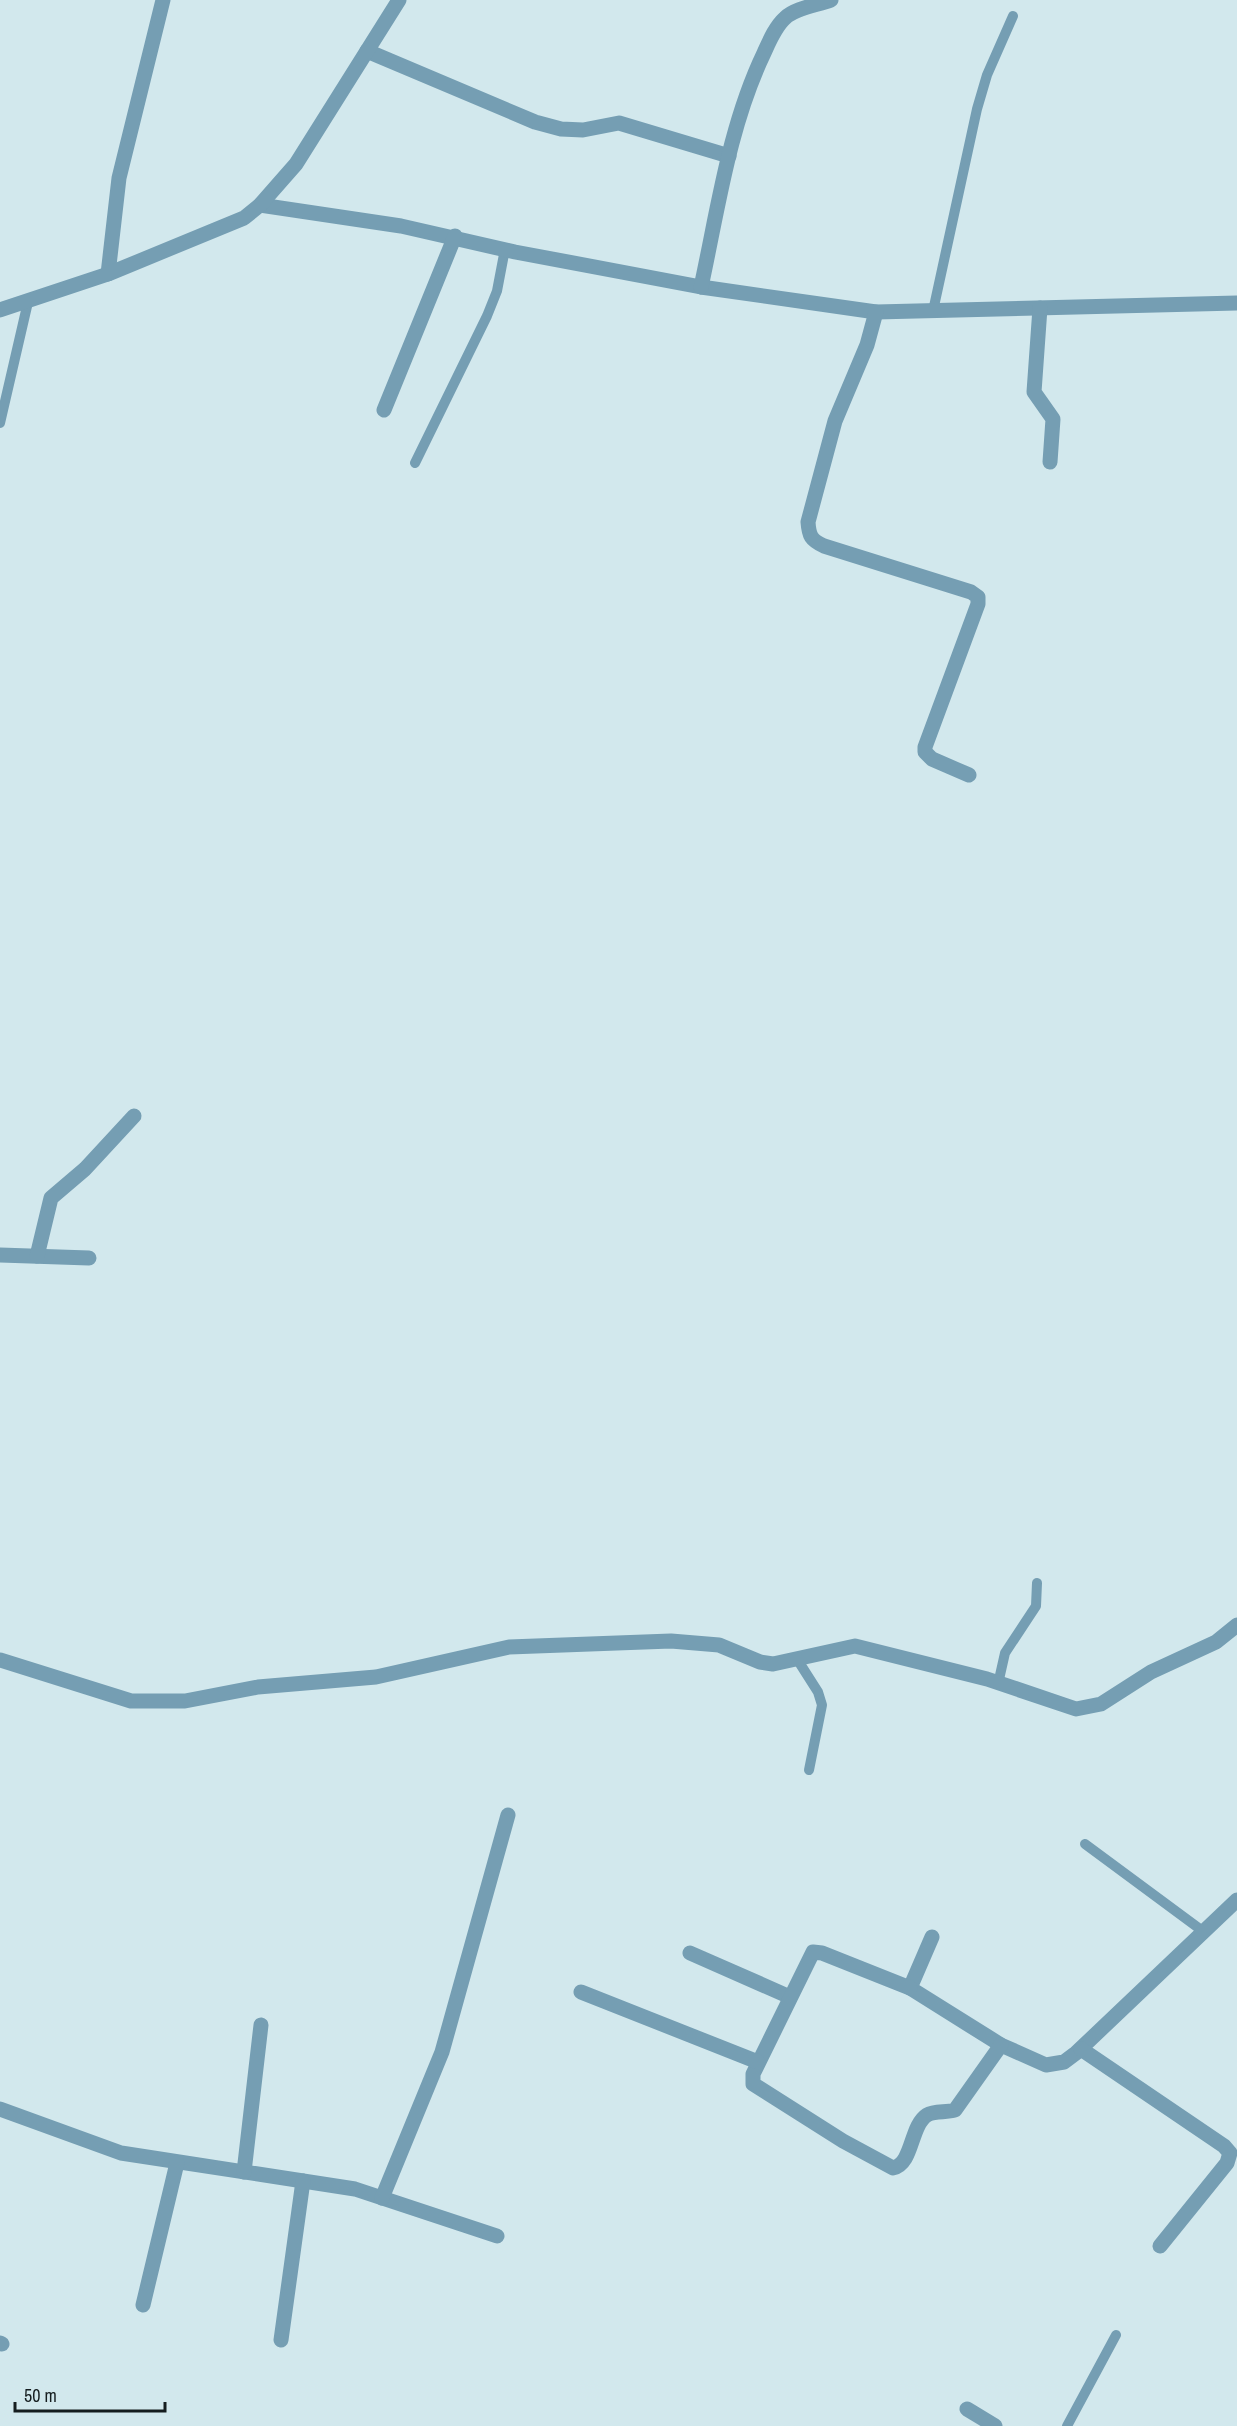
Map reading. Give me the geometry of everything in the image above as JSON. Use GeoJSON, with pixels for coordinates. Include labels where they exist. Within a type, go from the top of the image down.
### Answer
{"type":"FeatureCollection","features":[{"type":"Feature","properties":{"kind":"street"},"geometry":{"type":"LineString","coordinates":[[108,274],[119,178],[163,0]]}},
{"type":"Feature","properties":{"kind":"street"},"geometry":{"type":"LineString","coordinates":[[0,309],[28,302],[108,274],[244,218],[260,205],[296,164],[399,0]]}},
{"type":"Feature","properties":{"kind":"street"},"geometry":{"type":"LineString","coordinates":[[701,287],[729,156],[745,100],[772,36],[785,18],[831,0]]}},
{"type":"Feature","properties":{"kind":"street"},"geometry":{"type":"LineString","coordinates":[[367,51],[535,122],[561,129],[584,130],[612,124],[626,124],[729,156]]}},
{"type":"Feature","properties":{"kind":"street"},"geometry":{"type":"LineString","coordinates":[[260,205],[455,236],[506,249],[701,287],[876,312],[1237,303]]}},
{"type":"Feature","properties":{"kind":"street"},"geometry":{"type":"LineString","coordinates":[[384,410],[455,236]]}},
{"type":"Feature","properties":{"kind":"street"},"geometry":{"type":"LineString","coordinates":[[1040,308],[1034,392],[1053,419],[1050,462]]}},
{"type":"Feature","properties":{"kind":"street"},"geometry":{"type":"LineString","coordinates":[[876,312],[867,345],[835,421],[808,522],[808,533],[812,540],[824,546],[971,592],[978,597],[978,604],[925,752],[932,759],[969,775]]}},
{"type":"Feature","properties":{"kind":"street"},"geometry":{"type":"LineString","coordinates":[[37,1256],[51,1198],[85,1169],[134,1116]]}},
{"type":"Feature","properties":{"kind":"street"},"geometry":{"type":"LineString","coordinates":[[0,1255],[89,1258]]}},
{"type":"Feature","properties":{"kind":"street"},"geometry":{"type":"LineString","coordinates":[[0,1660],[131,1701],[150,1703],[185,1701],[258,1687],[376,1677],[509,1647],[671,1641],[719,1645],[767,1664],[855,1646],[998,1683],[1064,1706],[1087,1708],[1115,1696],[1151,1672],[1216,1642],[1237,1626]]}},
{"type":"Feature","properties":{"kind":"street"},"geometry":{"type":"LineString","coordinates":[[1237,1626],[1237,1644]]}},
{"type":"Feature","properties":{"kind":"street"},"geometry":{"type":"LineString","coordinates":[[382,2198],[442,2052],[508,1815]]}},
{"type":"Feature","properties":{"kind":"street"},"geometry":{"type":"LineString","coordinates":[[1001,2045],[955,2110],[934,2112],[923,2118],[900,2165],[892,2168],[843,2141],[753,2084],[753,2074],[758,2062],[809,1956],[817,1951],[910,1988],[1001,2045],[1046,2065],[1064,2062],[1081,2049],[1237,1900]]}},
{"type":"Feature","properties":{"kind":"street"},"geometry":{"type":"LineString","coordinates":[[910,1988],[932,1937]]}},
{"type":"Feature","properties":{"kind":"street"},"geometry":{"type":"LineString","coordinates":[[690,1953],[790,1997]]}},
{"type":"Feature","properties":{"kind":"street"},"geometry":{"type":"LineString","coordinates":[[581,1992],[758,2062]]}},
{"type":"Feature","properties":{"kind":"street"},"geometry":{"type":"LineString","coordinates":[[244,2172],[261,2025]]}},
{"type":"Feature","properties":{"kind":"street"},"geometry":{"type":"LineString","coordinates":[[1081,2049],[1224,2146],[1230,2153],[1227,2163],[1160,2246]]}},
{"type":"Feature","properties":{"kind":"street"},"geometry":{"type":"LineString","coordinates":[[0,2109],[121,2153],[355,2189],[497,2236]]}},
{"type":"Feature","properties":{"kind":"street"},"geometry":{"type":"LineString","coordinates":[[143,2305],[177,2163]]}},
{"type":"Feature","properties":{"kind":"street"},"geometry":{"type":"LineString","coordinates":[[281,2340],[303,2181]]}},
{"type":"Feature","properties":{"kind":"street"},"geometry":{"type":"LineString","coordinates":[[967,2409],[995,2426]]}},
{"type":"Feature","properties":{"kind":"lane"},"geometry":{"type":"LineString","coordinates":[[933,311],[977,109],[987,75],[1013,15]]}},
{"type":"Feature","properties":{"kind":"lane"},"geometry":{"type":"LineString","coordinates":[[415,463],[487,316],[496,291],[506,249]]}},
{"type":"Feature","properties":{"kind":"lane"},"geometry":{"type":"LineString","coordinates":[[0,423],[28,302]]}},
{"type":"Feature","properties":{"kind":"lane"},"geometry":{"type":"LineString","coordinates":[[998,1683],[1005,1653],[1036,1606],[1037,1583]]}},
{"type":"Feature","properties":{"kind":"lane"},"geometry":{"type":"LineString","coordinates":[[797,1659],[818,1692],[822,1705],[810,1770]]}},
{"type":"Feature","properties":{"kind":"lane"},"geometry":{"type":"LineString","coordinates":[[1085,1844],[1204,1932]]}},
{"type":"Feature","properties":{"kind":"lane"},"geometry":{"type":"LineString","coordinates":[[1068,2426],[1116,2335]]}}]}
